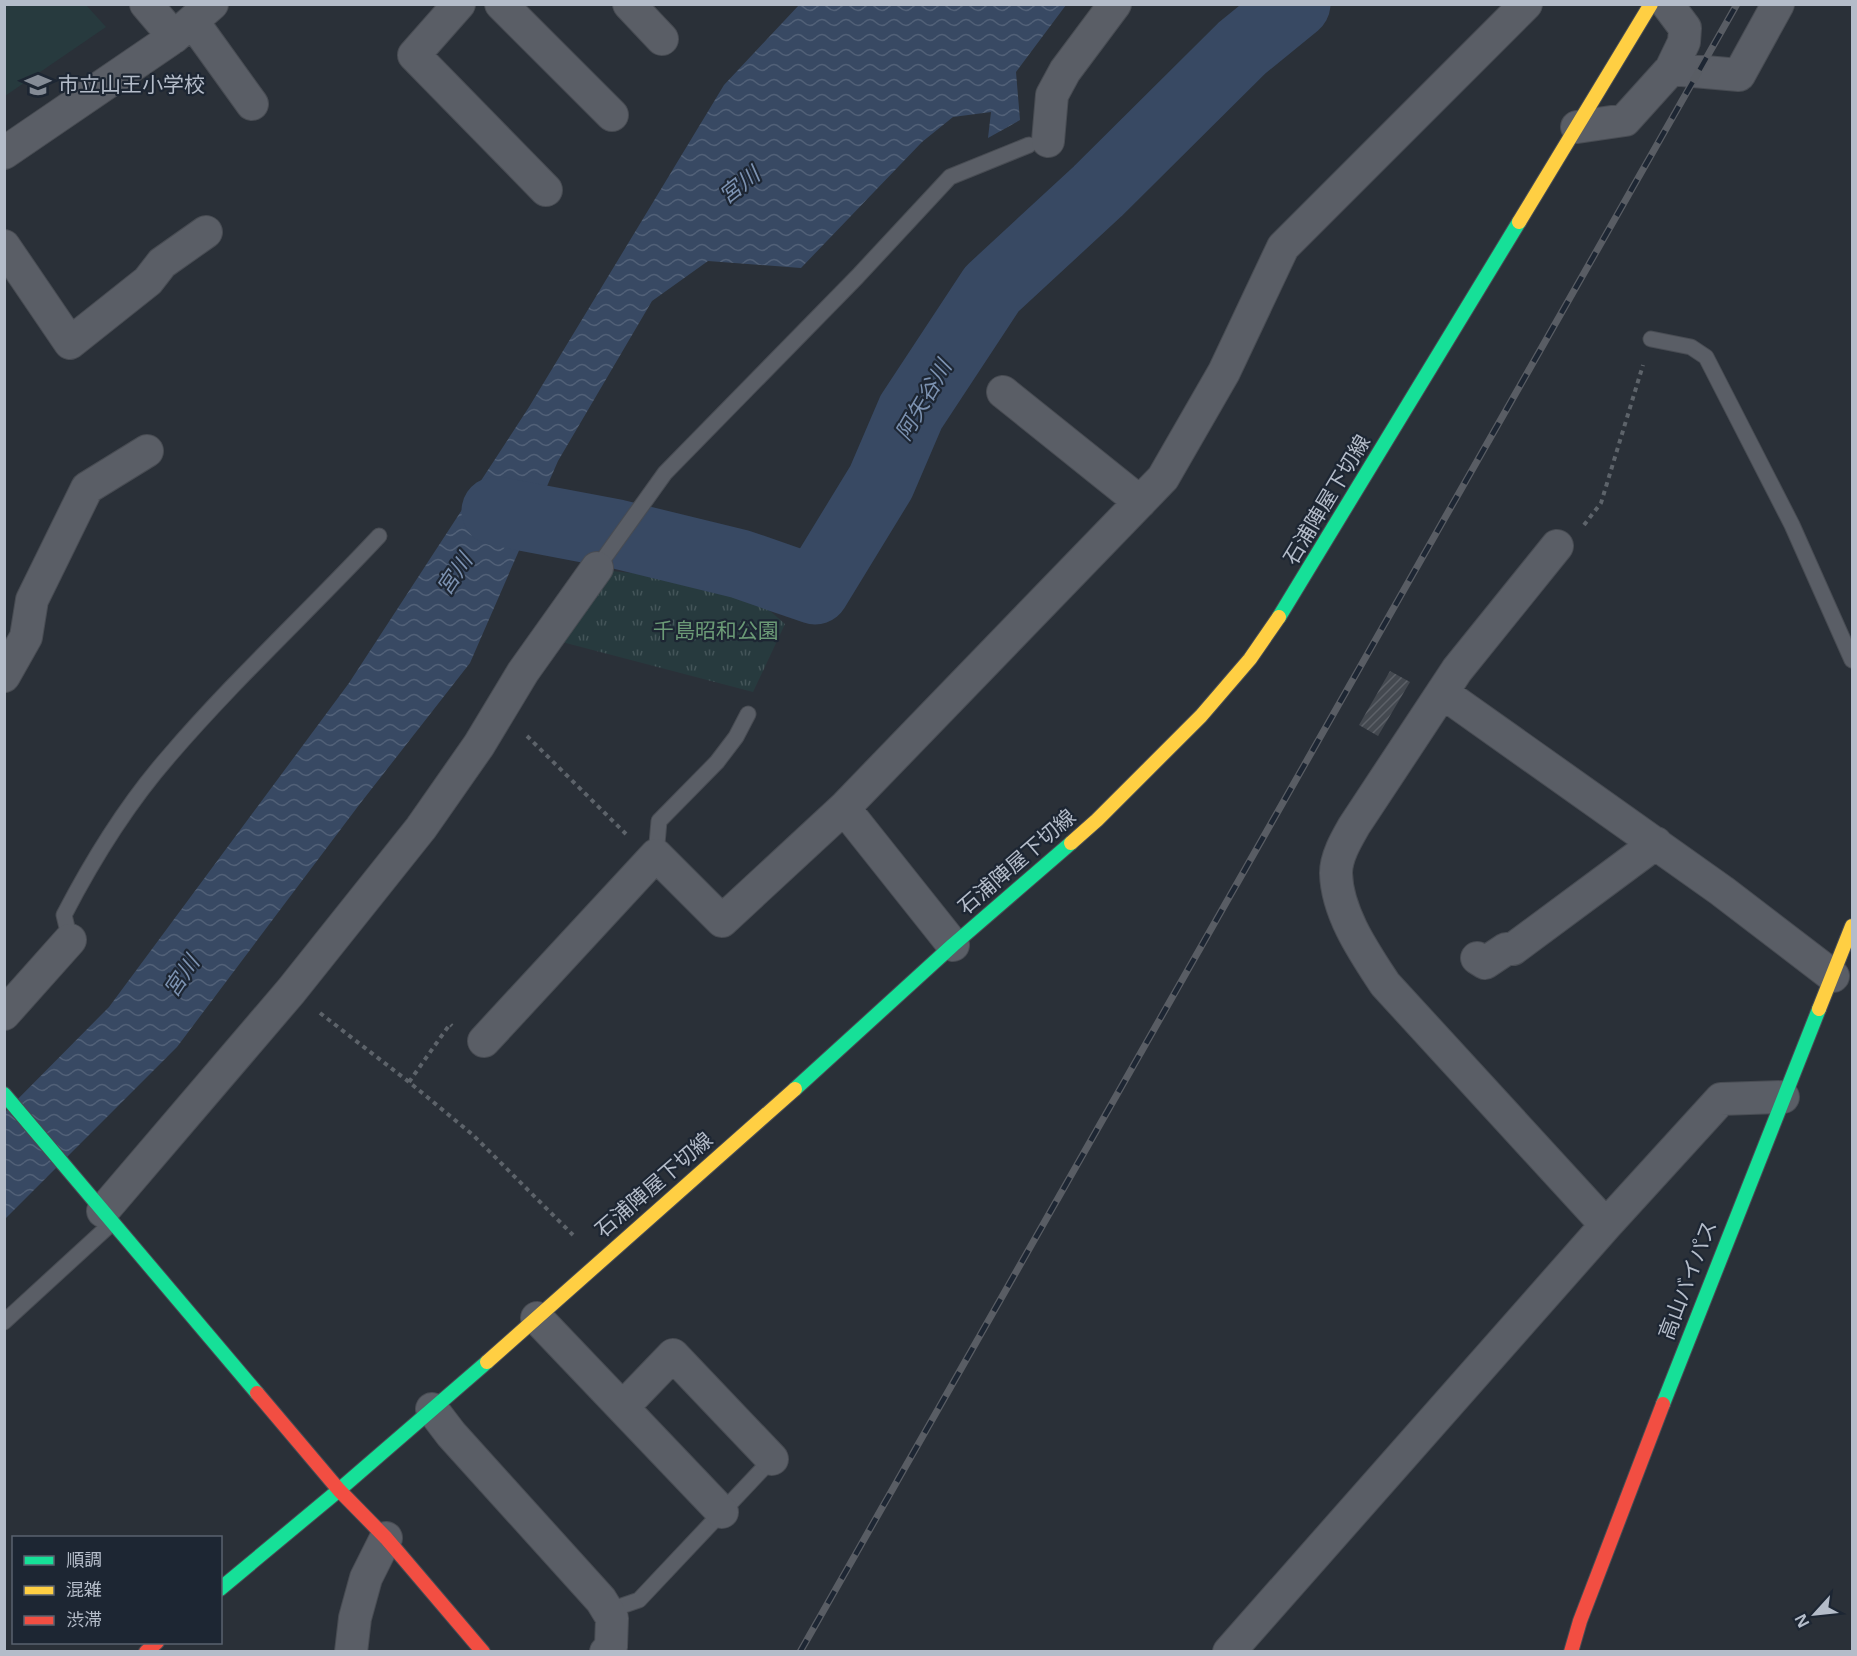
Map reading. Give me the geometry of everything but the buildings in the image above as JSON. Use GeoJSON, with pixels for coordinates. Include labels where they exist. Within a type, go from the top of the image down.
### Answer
{"type":"FeatureCollection","features":[{"type":"Feature","properties":{"kind":"main road","name":"石浦陣屋下切線"},"geometry":{"type":"LineString","coordinates":[[222,1587],[339,1490],[751,1129],[953,945],[1097,820],[1201,717],[1250,659],[1293,596],[1651,4]]}},
{"type":"Feature","properties":{"kind":"main road","name":"高山バイパス"},"geometry":{"type":"LineString","coordinates":[[1571,1652],[1580,1621],[1684,1348],[1852,926]]}},
{"type":"Feature","properties":{"kind":"main road"},"geometry":{"type":"LineString","coordinates":[[4,1094],[339,1490],[386,1538],[483,1652]]}},
{"type":"Feature","properties":{"kind":"street"},"geometry":{"type":"LineString","coordinates":[[146,4],[193,21],[252,104]]}},
{"type":"Feature","properties":{"kind":"street"},"geometry":{"type":"LineString","coordinates":[[459,4],[414,55],[546,190]]}},
{"type":"Feature","properties":{"kind":"street"},"geometry":{"type":"LineString","coordinates":[[501,4],[612,115]]}},
{"type":"Feature","properties":{"kind":"street"},"geometry":{"type":"LineString","coordinates":[[628,4],[662,39]]}},
{"type":"Feature","properties":{"kind":"street"},"geometry":{"type":"LineString","coordinates":[[1039,143],[1052,95],[1065,71],[1115,4]]}},
{"type":"Feature","properties":{"kind":"street"},"geometry":{"type":"LineString","coordinates":[[471,1036],[654,857],[722,921],[844,808],[1163,478],[1224,372],[1283,247],[1526,4]]}},
{"type":"Feature","properties":{"kind":"street"},"geometry":{"type":"LineString","coordinates":[[1577,127],[1625,120],[1671,69],[1683,42],[1686,28],[1667,4]]}},
{"type":"Feature","properties":{"kind":"street"},"geometry":{"type":"LineString","coordinates":[[1671,69],[1739,75],[1778,4]]}},
{"type":"Feature","properties":{"kind":"street"},"geometry":{"type":"LineString","coordinates":[[4,153],[193,21]]}},
{"type":"Feature","properties":{"kind":"street"},"geometry":{"type":"LineString","coordinates":[[4,246],[70,343],[148,281],[162,263],[206,232]]}},
{"type":"Feature","properties":{"kind":"street"},"geometry":{"type":"LineString","coordinates":[[1003,392],[1140,502]]}},
{"type":"Feature","properties":{"kind":"street"},"geometry":{"type":"LineString","coordinates":[[4,676],[26,637],[32,600],[87,488],[147,451]]}},
{"type":"Feature","properties":{"kind":"street"},"geometry":{"type":"LineString","coordinates":[[1557,546],[1457,670],[1354,826],[1340,852],[1336,872],[1339,892],[1347,915],[1365,953],[1385,984],[1606,1225]]}},
{"type":"Feature","properties":{"kind":"street"},"geometry":{"type":"LineString","coordinates":[[103,1212],[291,991],[421,828],[479,745],[523,672],[597,567]]}},
{"type":"Feature","properties":{"kind":"street"},"geometry":{"type":"LineString","coordinates":[[1443,693],[1656,843],[1833,976]]}},
{"type":"Feature","properties":{"kind":"street"},"geometry":{"type":"LineString","coordinates":[[844,808],[953,945]]}},
{"type":"Feature","properties":{"kind":"street"},"geometry":{"type":"LineString","coordinates":[[1477,958],[1485,963],[1506,950],[1513,949],[1656,843]]}},
{"type":"Feature","properties":{"kind":"street"},"geometry":{"type":"LineString","coordinates":[[4,1014],[70,940]]}},
{"type":"Feature","properties":{"kind":"street"},"geometry":{"type":"LineString","coordinates":[[1229,1652],[1720,1099],[1783,1097]]}},
{"type":"Feature","properties":{"kind":"street"},"geometry":{"type":"LineString","coordinates":[[537,1318],[722,1512]]}},
{"type":"Feature","properties":{"kind":"street"},"geometry":{"type":"LineString","coordinates":[[623,1407],[673,1355],[772,1459]]}},
{"type":"Feature","properties":{"kind":"street"},"geometry":{"type":"LineString","coordinates":[[432,1408],[451,1434],[601,1600],[612,1618],[611,1647],[606,1652]]}},
{"type":"Feature","properties":{"kind":"street"},"geometry":{"type":"LineString","coordinates":[[351,1652],[355,1618],[366,1578],[386,1538]]}},
{"type":"Feature","properties":{"kind":"lane"},"geometry":{"type":"LineString","coordinates":[[597,567],[665,473],[857,278],[950,177],[1039,143]]}},
{"type":"Feature","properties":{"kind":"lane"},"geometry":{"type":"LineString","coordinates":[[1651,339],[1691,347],[1706,357],[1792,525],[1852,660]]}},
{"type":"Feature","properties":{"kind":"lane"},"geometry":{"type":"LineString","coordinates":[[70,940],[64,915],[90,864],[160,766],[255,662],[379,536]]}},
{"type":"Feature","properties":{"kind":"lane"},"geometry":{"type":"LineString","coordinates":[[654,857],[659,821],[717,762],[736,737],[748,714]]}},
{"type":"Feature","properties":{"kind":"lane"},"geometry":{"type":"LineString","coordinates":[[4,1322],[103,1212]]}},
{"type":"Feature","properties":{"kind":"lane"},"geometry":{"type":"LineString","coordinates":[[607,1611],[639,1600],[772,1459]]}},
{"type":"Feature","properties":{"kind":"path"},"geometry":{"type":"LineString","coordinates":[[1557,546],[1570,543],[1601,503],[1651,339]]}},
{"type":"Feature","properties":{"kind":"path"},"geometry":{"type":"LineString","coordinates":[[501,710],[654,857]]}},
{"type":"Feature","properties":{"kind":"path"},"geometry":{"type":"LineString","coordinates":[[291,991],[409,1082],[473,1136],[599,1261]]}},
{"type":"Feature","properties":{"kind":"path"},"geometry":{"type":"LineString","coordinates":[[409,1082],[450,1023],[471,1036]]}},
{"type":"Feature","properties":{"kind":"green space"},"geometry":{"type":"Polygon","coordinates":[[[5,4],[86,5],[106,27],[5,96],[5,4]]]}},
{"type":"Feature","properties":{"kind":"green space","name":"千島昭和公園"},"geometry":{"type":"Polygon","coordinates":[[[611,571],[738,583],[785,624],[753,692],[562,642],[611,571]]]}},
{"type":"Feature","properties":{"kind":"water","name":"宮川"},"geometry":{"type":"Polygon","coordinates":[[[799,5],[1066,5],[1016,72],[1020,120],[988,138],[991,112],[953,117],[922,142],[801,268],[708,261],[652,301],[558,461],[470,663],[359,805],[177,1047],[5,1219],[5,1112],[109,1007],[349,683],[529,407],[724,85],[799,5]]]}},
{"type":"Feature","properties":{"kind":"waterway","name":"阿矢谷川"},"geometry":{"type":"LineString","coordinates":[[496,511],[617,534],[740,564],[815,590],[881,482],[911,412],[992,289],[1098,191],[1242,48],[1296,4]]}},
{"type":"Feature","properties":{"kind":"railway"},"geometry":{"type":"LineString","coordinates":[[800,1652],[1737,4]]}},
{"type":"Feature","properties":{"kind":"traffic: fast"},"geometry":{"type":"LineString","coordinates":[[1279,617],[1519,222]]}},
{"type":"Feature","properties":{"kind":"traffic: fast"},"geometry":{"type":"LineString","coordinates":[[795,1089],[953,945],[1071,843]]}},
{"type":"Feature","properties":{"kind":"traffic: fast"},"geometry":{"type":"LineString","coordinates":[[1663,1404],[1819,1009]]}},
{"type":"Feature","properties":{"kind":"traffic: fast"},"geometry":{"type":"LineString","coordinates":[[4,1094],[257,1393]]}},
{"type":"Feature","properties":{"kind":"traffic: fast"},"geometry":{"type":"LineString","coordinates":[[222,1587],[487,1362]]}},
{"type":"Feature","properties":{"kind":"traffic: slow"},"geometry":{"type":"LineString","coordinates":[[1519,222],[1651,4]]}},
{"type":"Feature","properties":{"kind":"traffic: slow"},"geometry":{"type":"LineString","coordinates":[[1071,843],[1201,716],[1250,659],[1279,617]]}},
{"type":"Feature","properties":{"kind":"traffic: slow"},"geometry":{"type":"LineString","coordinates":[[1819,1009],[1852,926]]}},
{"type":"Feature","properties":{"kind":"traffic: slow"},"geometry":{"type":"LineString","coordinates":[[487,1362],[795,1089]]}},
{"type":"Feature","properties":{"kind":"traffic: jam"},"geometry":{"type":"LineString","coordinates":[[257,1393],[339,1490],[386,1538],[483,1652]]}},
{"type":"Feature","properties":{"kind":"traffic: jam"},"geometry":{"type":"LineString","coordinates":[[1571,1652],[1580,1621],[1663,1404]]}},
{"type":"Feature","properties":{"kind":"traffic: jam"},"geometry":{"type":"LineString","coordinates":[[146,1652],[155,1644]]}},
{"type":"Feature","properties":{"kind":"place","name":"市立山王小学校"},"geometry":{"type":"Point","coordinates":[38,85]}}]}
